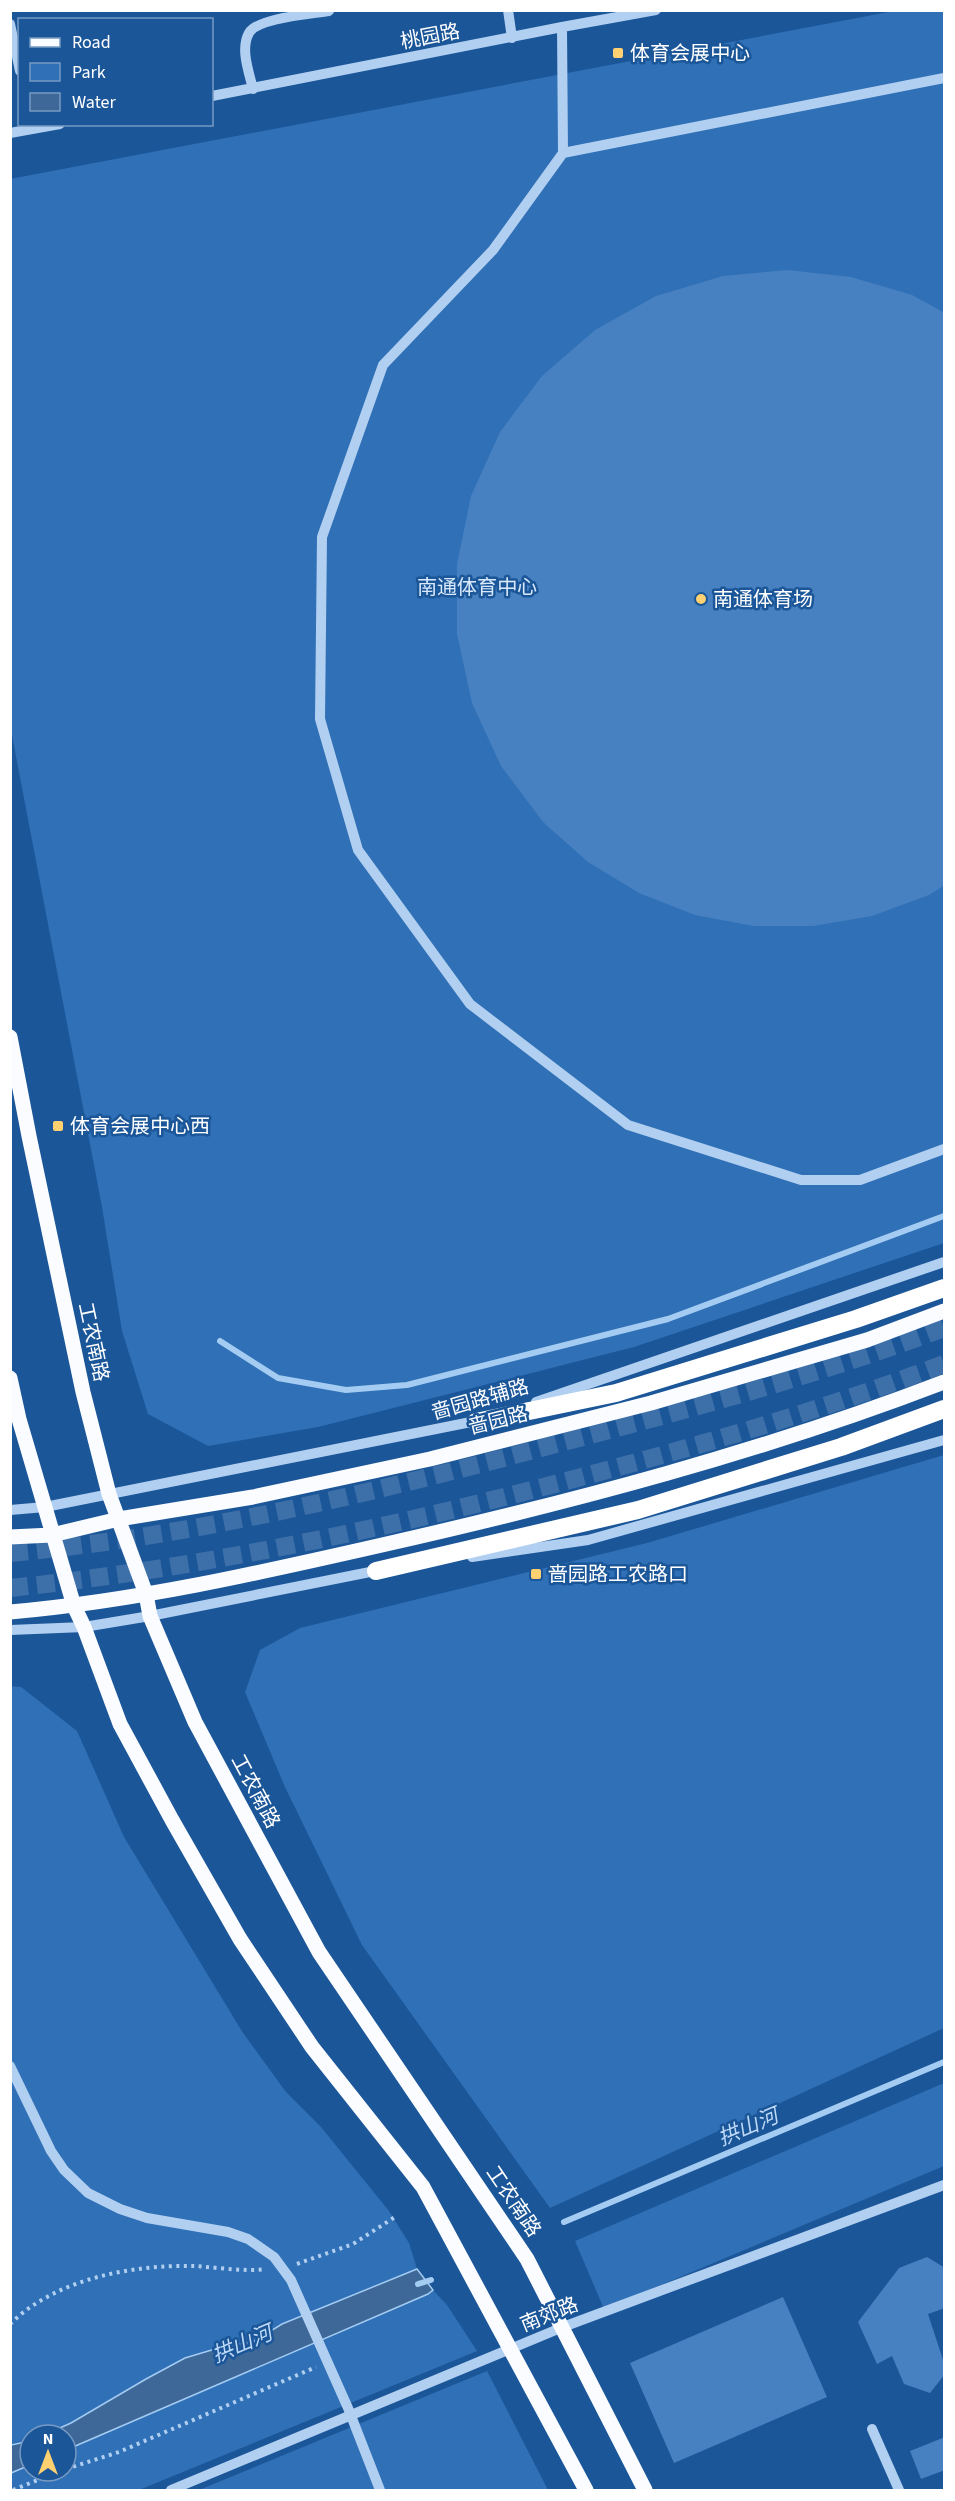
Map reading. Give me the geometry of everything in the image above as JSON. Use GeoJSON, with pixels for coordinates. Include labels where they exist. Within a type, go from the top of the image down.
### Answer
{"type":"FeatureCollection","features":[{"type":"Feature","properties":{"kind":"highway"},"geometry":{"type":"LineString","coordinates":[[476,1422],[616,1393],[856,1320],[945,1288]]}},
{"type":"Feature","properties":{"kind":"highway"},"geometry":{"type":"LineString","coordinates":[[376,1571],[638,1509],[841,1447],[945,1409]]}},
{"type":"Feature","properties":{"kind":"main road","name":"工农南路"},"geometry":{"type":"LineString","coordinates":[[10,1037],[78,1369],[109,1494],[146,1594],[150,1616],[195,1722],[319,1952],[507,2227],[563,2327],[645,2490]]}},
{"type":"Feature","properties":{"kind":"main road","name":"啬园路"},"geometry":{"type":"LineString","coordinates":[[10,1537],[52,1535],[119,1520],[253,1497],[408,1464],[640,1406],[867,1340],[945,1311]]}},
{"type":"Feature","properties":{"kind":"main road"},"geometry":{"type":"LineString","coordinates":[[10,1378],[19,1419],[74,1606],[120,1724],[240,1939],[312,2047],[423,2187],[586,2490]]}},
{"type":"Feature","properties":{"kind":"main road"},"geometry":{"type":"LineString","coordinates":[[10,1612],[74,1606],[262,1573],[472,1525],[682,1469],[883,1406],[945,1382]]}},
{"type":"Feature","properties":{"kind":"street"},"geometry":{"type":"LineString","coordinates":[[508,10],[512,38]]}},
{"type":"Feature","properties":{"kind":"street","name":"桃园路"},"geometry":{"type":"LineString","coordinates":[[213,96],[656,10]]}},
{"type":"Feature","properties":{"kind":"street"},"geometry":{"type":"LineString","coordinates":[[253,89],[246,63],[249,32],[260,23],[329,11]]}},
{"type":"Feature","properties":{"kind":"street"},"geometry":{"type":"LineString","coordinates":[[10,24],[18,62]]}},
{"type":"Feature","properties":{"kind":"street"},"geometry":{"type":"LineString","coordinates":[[562,27],[563,153],[493,250],[383,365],[322,537],[320,719],[358,850],[470,1004],[628,1125],[801,1180],[860,1180],[945,1149]]}},
{"type":"Feature","properties":{"kind":"street"},"geometry":{"type":"LineString","coordinates":[[563,153],[945,78]]}},
{"type":"Feature","properties":{"kind":"street"},"geometry":{"type":"LineString","coordinates":[[10,134],[31,127]]}},
{"type":"Feature","properties":{"kind":"street","name":"啬园路辅路"},"geometry":{"type":"LineString","coordinates":[[10,1510],[45,1507],[476,1422],[945,1262]]}},
{"type":"Feature","properties":{"kind":"street"},"geometry":{"type":"LineString","coordinates":[[10,1630],[84,1627],[376,1571],[588,1540],[945,1440]]}},
{"type":"Feature","properties":{"kind":"street"},"geometry":{"type":"LineString","coordinates":[[10,2066],[51,2151],[64,2170],[88,2193],[120,2209],[147,2218],[228,2232],[248,2239],[274,2256],[282,2266],[302,2305],[380,2490]]}},
{"type":"Feature","properties":{"kind":"street","name":"南郊路"},"geometry":{"type":"LineString","coordinates":[[171,2490],[563,2327],[945,2185]]}},
{"type":"Feature","properties":{"kind":"street"},"geometry":{"type":"LineString","coordinates":[[872,2429],[899,2490]]}},
{"type":"Feature","properties":{"kind":"path"},"geometry":{"type":"LineString","coordinates":[[11,2324],[49,2296],[86,2281],[158,2266],[260,2270],[282,2266],[329,2254],[353,2244],[395,2217]]}},
{"type":"Feature","properties":{"kind":"path"},"geometry":{"type":"LineString","coordinates":[[78,2465],[119,2452],[325,2357]]}},
{"type":"Feature","properties":{"kind":"path"},"geometry":{"type":"LineString","coordinates":[[13,2490],[30,2483]]}},
{"type":"Feature","properties":{"kind":"green space","name":"南通体育中心"},"geometry":{"type":"Polygon","coordinates":[[[894,11],[944,11],[944,1243],[634,1347],[318,1427],[208,1446],[148,1414],[122,1331],[102,1207],[11,730],[10,179],[894,11]]]}},
{"type":"Feature","properties":{"kind":"green space"},"geometry":{"type":"Polygon","coordinates":[[[944,1455],[944,2028],[550,2208],[362,1945],[285,1787],[245,1692],[260,1650],[300,1628],[647,1543],[944,1455]]]}},
{"type":"Feature","properties":{"kind":"green space"},"geometry":{"type":"Polygon","coordinates":[[[10,1686],[21,1687],[77,1731],[124,1837],[243,2033],[286,2092],[321,2127],[389,2211],[409,2243],[417,2269],[447,2305],[477,2351],[139,2490],[11,2490],[10,1686]]]}},
{"type":"Feature","properties":{"kind":"green space"},"geometry":{"type":"Polygon","coordinates":[[[944,2083],[944,2166],[604,2309],[575,2241],[944,2083]]]}},
{"type":"Feature","properties":{"kind":"green space"},"geometry":{"type":"Polygon","coordinates":[[[487,2371],[548,2490],[199,2490],[487,2371]]]}},
{"type":"Feature","properties":{"kind":"water"},"geometry":{"type":"Polygon","coordinates":[[[417,2269],[433,2290],[78,2445],[78,2423],[71,2423],[185,2358],[225,2346],[253,2342],[282,2324],[417,2269]]]}},
{"type":"Feature","properties":{"kind":"water"},"geometry":{"type":"Polygon","coordinates":[[[18,2444],[18,2470],[11,2473],[11,2445],[18,2444]]]}},
{"type":"Feature","properties":{"kind":"building","name":"南通体育场"},"geometry":{"type":"Polygon","coordinates":[[[787,270],[851,277],[912,295],[945,313],[945,885],[929,895],[872,916],[813,926],[754,926],[695,915],[639,893],[588,862],[543,822],[501,766],[472,703],[457,634],[457,564],[471,496],[500,432],[542,376],[595,330],[656,296],[723,276],[787,270]]]}},
{"type":"Feature","properties":{"kind":"building"},"geometry":{"type":"Polygon","coordinates":[[[927,2257],[945,2268],[945,2308],[928,2314],[945,2366],[945,2374],[930,2393],[904,2384],[892,2356],[877,2364],[858,2322],[899,2268],[927,2257]]]}},
{"type":"Feature","properties":{"kind":"building"},"geometry":{"type":"Polygon","coordinates":[[[783,2297],[827,2397],[674,2463],[630,2363],[783,2297]]]}},
{"type":"Feature","properties":{"kind":"building"},"geometry":{"type":"Polygon","coordinates":[[[945,2437],[945,2470],[921,2479],[910,2451],[945,2437]]]}},
{"type":"Feature","properties":{"kind":"waterway"},"geometry":{"type":"LineString","coordinates":[[220,1341],[278,1378],[346,1390],[407,1385],[668,1319],[944,1216]]}},
{"type":"Feature","properties":{"kind":"waterway","name":"拱山河"},"geometry":{"type":"LineString","coordinates":[[564,2222],[944,2062]]}},
{"type":"Feature","properties":{"kind":"waterway","name":"拱山河"},"geometry":{"type":"LineString","coordinates":[[418,2284],[431,2280]]}},
{"type":"Feature","properties":{"kind":"tunnel"},"geometry":{"type":"LineString","coordinates":[[10,1553],[150,1535],[219,1523],[288,1510],[424,1478],[754,1390],[849,1361],[944,1328]]}},
{"type":"Feature","properties":{"kind":"tunnel"},"geometry":{"type":"LineString","coordinates":[[10,1588],[213,1560],[481,1503],[747,1430],[846,1399],[944,1364]]}},
{"type":"Feature","properties":{"kind":"place","name":"体育会展中心"},"geometry":{"type":"Point","coordinates":[618,53]}},
{"type":"Feature","properties":{"kind":"place","name":"南通体育场"},"geometry":{"type":"Point","coordinates":[701,599]}},
{"type":"Feature","properties":{"kind":"place","name":"体育会展中心西"},"geometry":{"type":"Point","coordinates":[58,1126]}},
{"type":"Feature","properties":{"kind":"place","name":"啬园路工农路口"},"geometry":{"type":"Point","coordinates":[536,1574]}}]}
